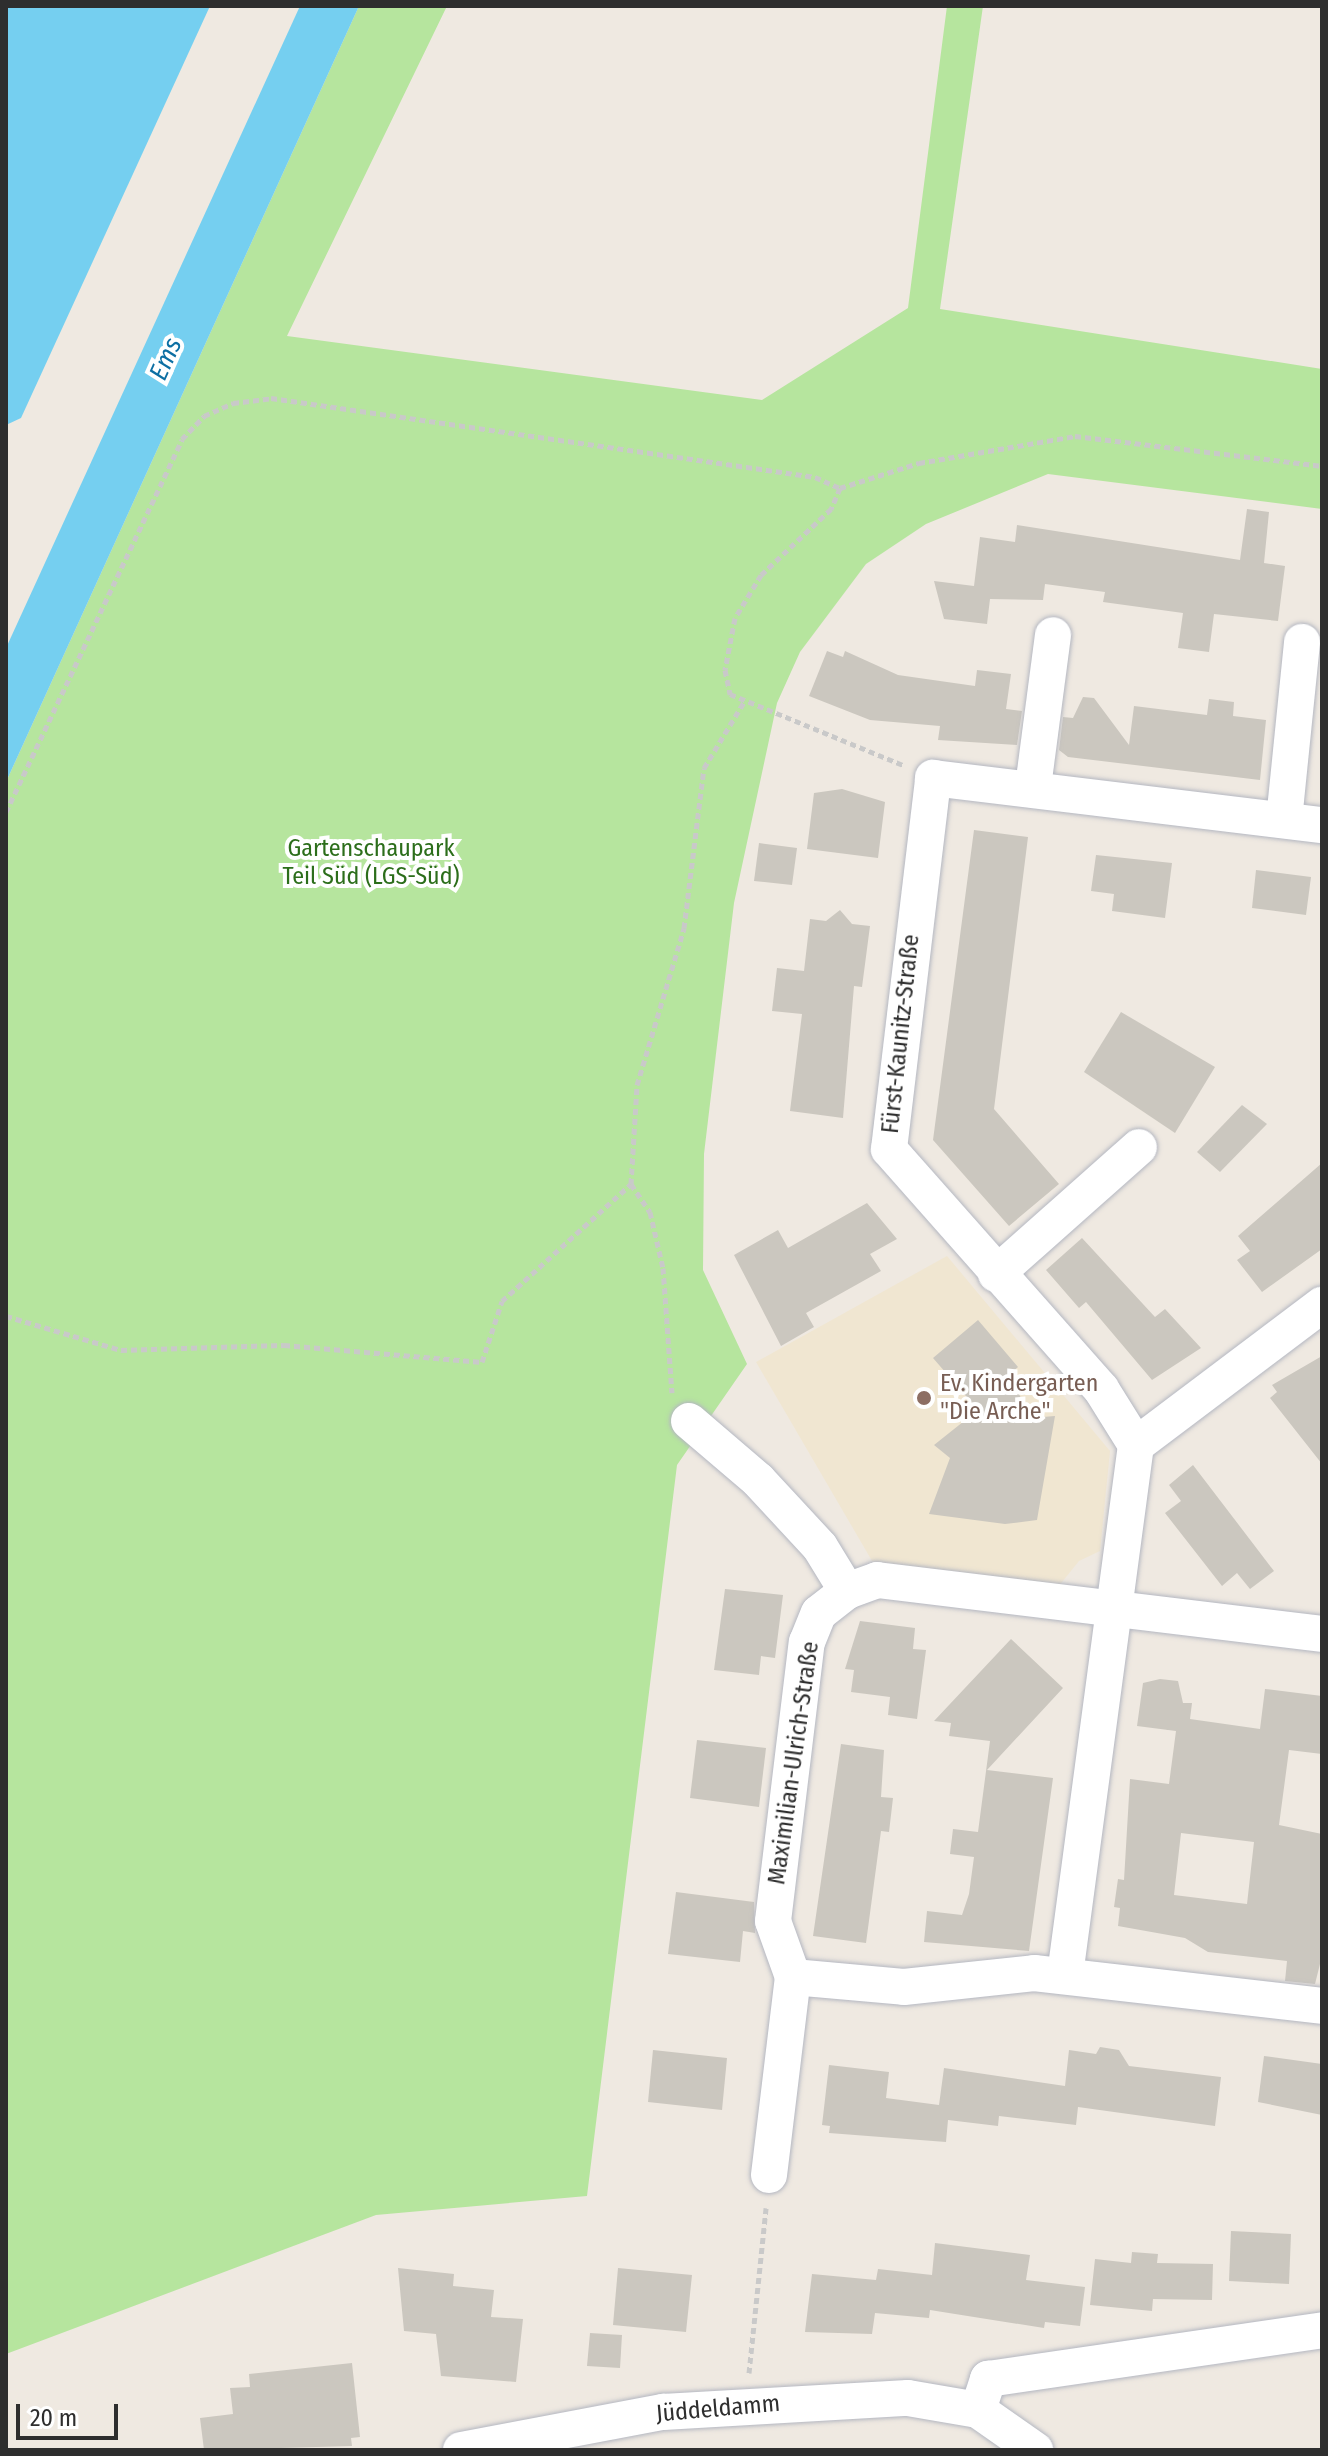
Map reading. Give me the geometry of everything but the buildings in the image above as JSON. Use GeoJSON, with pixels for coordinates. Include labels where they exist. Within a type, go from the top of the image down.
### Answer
{"type":"FeatureCollection","features":[{"type":"Feature","properties":{"kind":"street"},"geometry":{"type":"LineString","coordinates":[[1033,787],[1053,635]]}},
{"type":"Feature","properties":{"kind":"street"},"geometry":{"type":"LineString","coordinates":[[1284,820],[1302,642]]}},
{"type":"Feature","properties":{"kind":"street"},"geometry":{"type":"LineString","coordinates":[[933,778],[1033,787],[1322,825]]}},
{"type":"Feature","properties":{"kind":"street","name":"Fürst-Kaunitz-Straße"},"geometry":{"type":"LineString","coordinates":[[933,778],[889,1149],[996,1274],[1101,1389],[1136,1445]]}},
{"type":"Feature","properties":{"kind":"street"},"geometry":{"type":"LineString","coordinates":[[996,1274],[1139,1147]]}},
{"type":"Feature","properties":{"kind":"street"},"geometry":{"type":"LineString","coordinates":[[1065,1975],[1136,1445],[1322,1305]]}},
{"type":"Feature","properties":{"kind":"street"},"geometry":{"type":"LineString","coordinates":[[689,1421],[758,1480],[820,1547],[847,1591]]}},
{"type":"Feature","properties":{"kind":"street","name":"Maximilian-Ulrich-Straße"},"geometry":{"type":"LineString","coordinates":[[769,2175],[793,1977],[773,1921],[807,1642],[819,1613],[847,1591],[877,1580],[1322,1634]]}},
{"type":"Feature","properties":{"kind":"street"},"geometry":{"type":"LineString","coordinates":[[793,1977],[904,1987],[1065,1975],[1322,2006]]}},
{"type":"Feature","properties":{"kind":"street"},"geometry":{"type":"LineString","coordinates":[[978,2410],[988,2379],[1322,2330]]}},
{"type":"Feature","properties":{"kind":"street","name":"Jüddeldamm"},"geometry":{"type":"LineString","coordinates":[[461,2450],[545,2429],[745,2405],[908,2398],[978,2410],[1035,2450]]}},
{"type":"Feature","properties":{"kind":"path"},"geometry":{"type":"LineString","coordinates":[[6,812],[182,439],[204,416],[233,403],[271,398],[815,477],[840,488],[919,463],[1075,436],[1322,466]]}},
{"type":"Feature","properties":{"kind":"path"},"geometry":{"type":"LineString","coordinates":[[840,488],[831,509],[761,575],[735,618],[725,670],[730,694],[933,778]]}},
{"type":"Feature","properties":{"kind":"path"},"geometry":{"type":"LineString","coordinates":[[689,1421],[669,1383],[663,1268],[650,1212],[631,1184],[637,1085],[684,928],[702,778],[719,735],[744,702]]}},
{"type":"Feature","properties":{"kind":"path"},"geometry":{"type":"LineString","coordinates":[[6,1316],[121,1350],[284,1345],[472,1365],[487,1356],[502,1301],[519,1281],[562,1253],[631,1184]]}},
{"type":"Feature","properties":{"kind":"path"},"geometry":{"type":"LineString","coordinates":[[745,2405],[769,2175]]}},
{"type":"Feature","properties":{"kind":"shaded area","name":"Ev. Kindergarten \"Die Arche\""},"geometry":{"type":"Polygon","coordinates":[[[947,1256],[1110,1451],[1100,1551],[1079,1561],[1058,1587],[875,1566],[756,1362],[947,1256]]]}},
{"type":"Feature","properties":{"kind":"green space","name":"Gartenschaupark Teil Süd (LGS-Süd)"},"geometry":{"type":"Polygon","coordinates":[[[359,6],[447,6],[287,336],[762,400],[908,308],[947,6],[983,6],[940,309],[1322,369],[1322,509],[1048,474],[926,524],[866,564],[800,652],[777,703],[734,903],[704,1154],[703,1270],[747,1364],[677,1465],[587,2196],[376,2215],[6,2354],[6,782],[359,6]]]}},
{"type":"Feature","properties":{"kind":"water"},"geometry":{"type":"Polygon","coordinates":[[[6,6],[210,6],[21,418],[6,425],[6,6]]]}},
{"type":"Feature","properties":{"kind":"water","name":"Ems"},"geometry":{"type":"Polygon","coordinates":[[[300,6],[359,6],[6,782],[6,648],[300,6]]]}},
{"type":"Feature","properties":{"kind":"place","name":"Ev. Kindergarten \"Die Arche\""},"geometry":{"type":"Point","coordinates":[924,1398]}}]}
